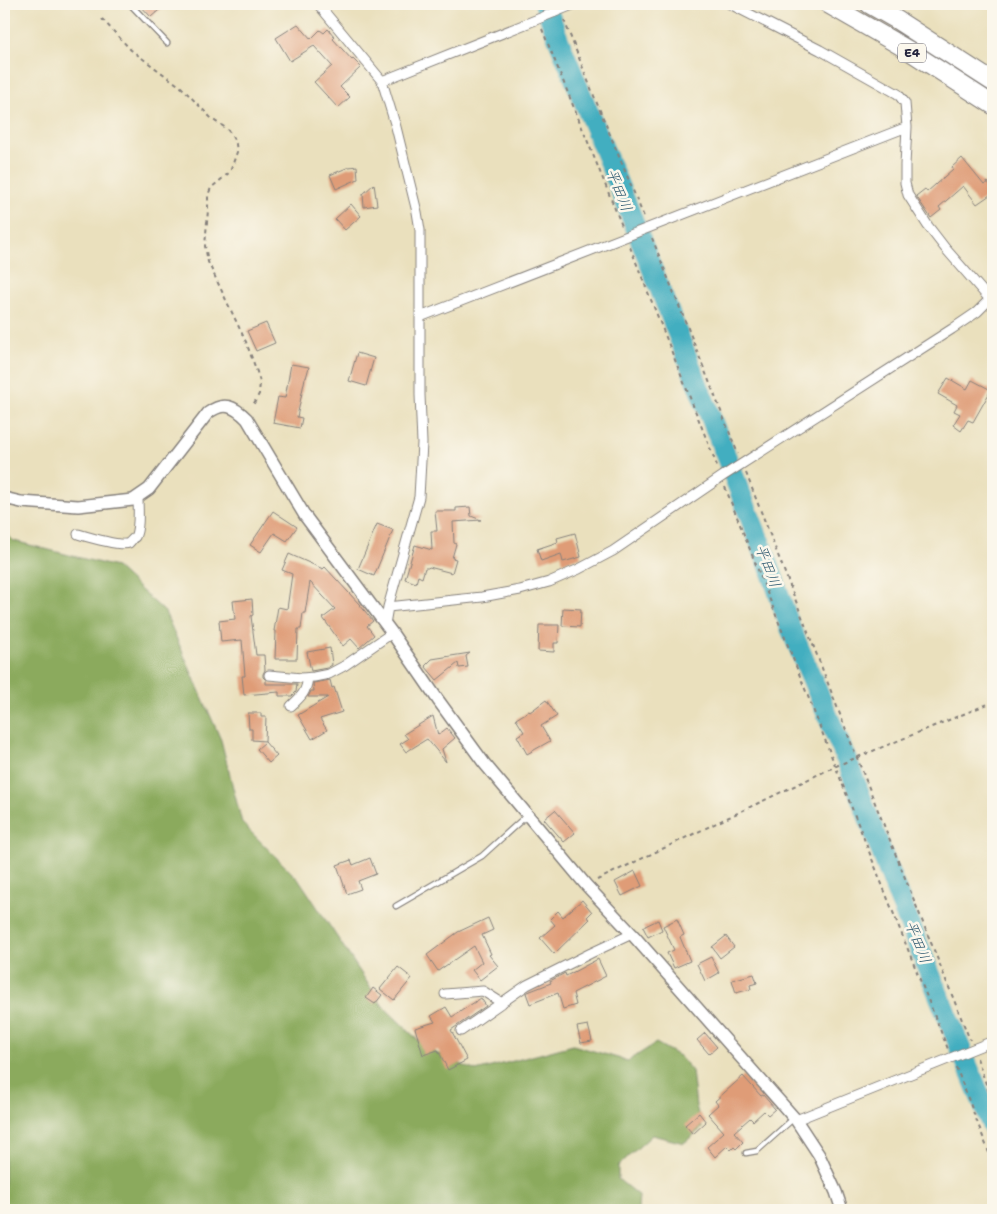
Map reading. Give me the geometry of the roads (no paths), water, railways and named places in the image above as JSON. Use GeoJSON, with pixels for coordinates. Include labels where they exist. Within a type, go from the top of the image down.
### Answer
{"type":"FeatureCollection","features":[{"type":"Feature","properties":{"kind":"highway","name":"E4"},"geometry":{"type":"LineString","coordinates":[[828,4],[908,50],[993,105]]}},
{"type":"Feature","properties":{"kind":"highway","name":"E4"},"geometry":{"type":"LineString","coordinates":[[869,4],[993,82]]}},
{"type":"Feature","properties":{"kind":"street"},"geometry":{"type":"LineString","coordinates":[[318,4],[382,81],[418,212],[420,230],[422,443],[419,497],[388,607],[389,629]]}},
{"type":"Feature","properties":{"kind":"street"},"geometry":{"type":"LineString","coordinates":[[382,81],[575,4]]}},
{"type":"Feature","properties":{"kind":"street"},"geometry":{"type":"LineString","coordinates":[[388,607],[482,597],[520,590],[549,582],[579,570],[613,552],[722,477],[952,329],[992,300],[928,226],[908,195],[905,183],[907,126],[905,103],[898,94],[820,50],[730,4]]}},
{"type":"Feature","properties":{"kind":"street"},"geometry":{"type":"LineString","coordinates":[[420,317],[907,126]]}},
{"type":"Feature","properties":{"kind":"street"},"geometry":{"type":"LineString","coordinates":[[4,498],[21,502],[78,506],[133,500],[150,489],[208,413],[216,407],[224,406],[233,408],[244,416],[305,516],[389,629],[478,755],[586,885],[632,934],[795,1119],[819,1155],[842,1210]]}},
{"type":"Feature","properties":{"kind":"street"},"geometry":{"type":"LineString","coordinates":[[78,534],[103,541],[123,544],[130,543],[135,537],[138,524],[138,497]]}},
{"type":"Feature","properties":{"kind":"street"},"geometry":{"type":"LineString","coordinates":[[270,675],[308,678],[329,674],[344,666],[389,629]]}},
{"type":"Feature","properties":{"kind":"street"},"geometry":{"type":"LineString","coordinates":[[291,706],[304,693],[308,678]]}},
{"type":"Feature","properties":{"kind":"street"},"geometry":{"type":"LineString","coordinates":[[461,1031],[527,985],[632,934]]}},
{"type":"Feature","properties":{"kind":"street"},"geometry":{"type":"LineString","coordinates":[[445,994],[483,991],[502,1003]]}},
{"type":"Feature","properties":{"kind":"street"},"geometry":{"type":"LineString","coordinates":[[795,1119],[993,1042]]}},
{"type":"Feature","properties":{"kind":"lane"},"geometry":{"type":"LineString","coordinates":[[130,4],[167,43]]}},
{"type":"Feature","properties":{"kind":"lane"},"geometry":{"type":"LineString","coordinates":[[396,906],[482,856],[527,815]]}},
{"type":"Feature","properties":{"kind":"lane"},"geometry":{"type":"LineString","coordinates":[[746,1153],[757,1151],[795,1119]]}},
{"type":"Feature","properties":{"kind":"waterway","name":"平田川"},"geometry":{"type":"LineString","coordinates":[[545,4],[724,451],[770,568],[790,627],[847,761],[899,898],[993,1128]]}}]}
